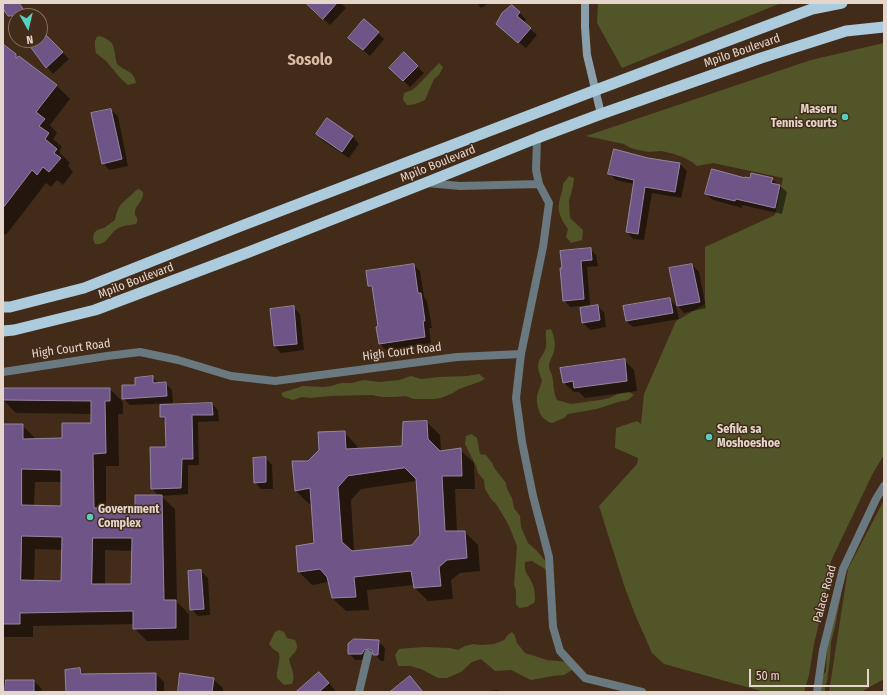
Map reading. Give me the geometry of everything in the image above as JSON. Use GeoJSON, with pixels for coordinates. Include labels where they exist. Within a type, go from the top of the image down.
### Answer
{"type":"FeatureCollection","features":[{"type":"Feature","properties":{"kind":"highway","name":"Mpilo Boulevard"},"geometry":{"type":"LineString","coordinates":[[3,307],[10,307],[84,288],[256,220],[596,90],[812,9],[842,3]]}},
{"type":"Feature","properties":{"kind":"highway","name":"Mpilo Boulevard"},"geometry":{"type":"LineString","coordinates":[[3,331],[14,330],[95,310],[256,249],[537,138],[761,58],[846,31],[884,27]]}},
{"type":"Feature","properties":{"kind":"main road"},"geometry":{"type":"LineString","coordinates":[[585,3],[585,27],[588,55],[601,114]]}},
{"type":"Feature","properties":{"kind":"street"},"geometry":{"type":"LineString","coordinates":[[537,138],[536,170],[539,184],[549,203],[543,247],[521,354],[516,398],[522,442],[533,496],[549,558],[553,627],[560,651],[585,678],[642,692]]}},
{"type":"Feature","properties":{"kind":"street"},"geometry":{"type":"LineString","coordinates":[[425,183],[460,186],[539,184]]}},
{"type":"Feature","properties":{"kind":"street","name":"High Court Road"},"geometry":{"type":"LineString","coordinates":[[3,372],[140,352],[178,360],[231,376],[275,381],[457,357],[521,354]]}},
{"type":"Feature","properties":{"kind":"street","name":"Palace Road"},"geometry":{"type":"LineString","coordinates":[[817,692],[823,650],[843,569],[876,499],[884,486]]}},
{"type":"Feature","properties":{"kind":"street"},"geometry":{"type":"LineString","coordinates":[[359,692],[368,654]]}},
{"type":"Feature","properties":{"kind":"green space"},"geometry":{"type":"Polygon","coordinates":[[[598,3],[781,3],[622,68],[597,23],[598,3]]]}},
{"type":"Feature","properties":{"kind":"green space"},"geometry":{"type":"Polygon","coordinates":[[[99,36],[109,40],[112,43],[117,64],[131,73],[136,83],[128,85],[106,61],[96,53],[95,41],[99,36]]]}},
{"type":"Feature","properties":{"kind":"green space"},"geometry":{"type":"Polygon","coordinates":[[[884,43],[884,455],[873,473],[831,561],[828,574],[829,580],[804,692],[765,692],[664,664],[652,653],[624,585],[599,506],[637,464],[638,458],[615,448],[616,428],[637,421],[641,424],[644,394],[676,321],[705,304],[705,247],[775,215],[783,178],[713,163],[697,166],[689,160],[675,154],[660,151],[650,152],[640,150],[624,144],[586,136],[811,60],[884,43]]]}},
{"type":"Feature","properties":{"kind":"green space"},"geometry":{"type":"Polygon","coordinates":[[[439,63],[443,67],[439,75],[434,79],[425,100],[416,104],[407,105],[403,100],[404,93],[412,90],[418,85],[439,63]]]}},
{"type":"Feature","properties":{"kind":"green space"},"geometry":{"type":"Polygon","coordinates":[[[569,176],[574,178],[569,201],[570,218],[583,230],[582,240],[571,243],[566,237],[568,229],[559,210],[559,200],[563,189],[563,184],[569,176]]]}},
{"type":"Feature","properties":{"kind":"green space"},"geometry":{"type":"Polygon","coordinates":[[[138,189],[143,192],[143,194],[142,199],[135,210],[135,215],[137,217],[136,224],[126,225],[119,228],[102,243],[95,244],[93,239],[94,233],[115,220],[120,206],[138,189]]]}},
{"type":"Feature","properties":{"kind":"green space"},"geometry":{"type":"Polygon","coordinates":[[[551,329],[555,346],[549,367],[557,400],[571,404],[600,400],[629,392],[634,395],[628,400],[597,409],[568,414],[564,418],[552,423],[544,418],[538,410],[537,403],[537,396],[542,380],[538,366],[546,344],[546,330],[551,329]]]}},
{"type":"Feature","properties":{"kind":"green space"},"geometry":{"type":"Polygon","coordinates":[[[479,374],[485,379],[441,398],[434,399],[414,399],[405,396],[382,397],[372,395],[310,398],[302,397],[293,400],[283,397],[281,393],[303,386],[323,387],[364,380],[379,382],[399,380],[411,376],[421,379],[479,374]]]}},
{"type":"Feature","properties":{"kind":"green space"},"geometry":{"type":"Polygon","coordinates":[[[471,434],[477,438],[480,454],[486,455],[506,483],[514,508],[520,516],[521,527],[528,543],[547,563],[547,570],[532,561],[525,562],[526,571],[533,585],[535,595],[535,602],[527,607],[519,608],[516,604],[516,590],[514,585],[517,546],[504,517],[485,489],[484,480],[478,473],[465,444],[466,436],[471,434]]]}},
{"type":"Feature","properties":{"kind":"green space"},"geometry":{"type":"Polygon","coordinates":[[[884,500],[884,679],[861,692],[829,692],[848,569],[884,500]]]}},
{"type":"Feature","properties":{"kind":"green space"},"geometry":{"type":"Polygon","coordinates":[[[840,593],[841,595],[831,642],[825,692],[820,692],[821,680],[826,671],[827,643],[840,593]]]}},
{"type":"Feature","properties":{"kind":"green space"},"geometry":{"type":"Polygon","coordinates":[[[279,630],[284,632],[287,638],[295,640],[297,646],[296,650],[289,659],[293,675],[292,684],[284,685],[277,678],[279,653],[269,644],[275,632],[279,630]]]}},
{"type":"Feature","properties":{"kind":"green space"},"geometry":{"type":"Polygon","coordinates":[[[512,632],[517,643],[525,653],[547,660],[567,662],[574,669],[564,675],[531,680],[511,670],[495,671],[481,659],[472,662],[461,672],[447,678],[438,678],[421,669],[410,666],[398,666],[395,655],[399,649],[423,647],[450,648],[458,650],[473,644],[494,644],[504,640],[512,632]]]}},
{"type":"Feature","properties":{"kind":"building"},"geometry":{"type":"Polygon","coordinates":[[[3,3],[19,3],[22,8],[8,8],[8,16],[3,9],[3,3]]]}},
{"type":"Feature","properties":{"kind":"building"},"geometry":{"type":"Polygon","coordinates":[[[306,3],[337,3],[323,19],[306,3]]]}},
{"type":"Feature","properties":{"kind":"building"},"geometry":{"type":"Polygon","coordinates":[[[512,5],[520,12],[517,16],[531,28],[518,43],[496,24],[502,13],[512,5]]]}},
{"type":"Feature","properties":{"kind":"building"},"geometry":{"type":"Polygon","coordinates":[[[364,19],[379,32],[363,50],[348,38],[364,19]]]}},
{"type":"Feature","properties":{"kind":"building"},"geometry":{"type":"Polygon","coordinates":[[[48,37],[63,52],[46,68],[31,48],[48,48],[48,37]]]}},
{"type":"Feature","properties":{"kind":"building"},"geometry":{"type":"Polygon","coordinates":[[[3,44],[16,54],[16,58],[19,56],[57,85],[36,112],[45,119],[39,126],[49,133],[45,139],[57,149],[54,153],[61,158],[49,172],[43,167],[37,175],[32,170],[3,208],[3,44]]]}},
{"type":"Feature","properties":{"kind":"building"},"geometry":{"type":"Polygon","coordinates":[[[404,52],[418,66],[403,81],[389,68],[404,52]]]}},
{"type":"Feature","properties":{"kind":"building"},"geometry":{"type":"Polygon","coordinates":[[[111,109],[122,159],[102,164],[91,113],[111,109]]]}},
{"type":"Feature","properties":{"kind":"building"},"geometry":{"type":"Polygon","coordinates":[[[327,118],[353,136],[342,152],[316,134],[327,118]]]}},
{"type":"Feature","properties":{"kind":"building"},"geometry":{"type":"Polygon","coordinates":[[[614,149],[648,158],[680,163],[675,192],[645,187],[638,234],[626,232],[634,180],[608,174],[614,149]]]}},
{"type":"Feature","properties":{"kind":"building"},"geometry":{"type":"Polygon","coordinates":[[[712,169],[745,178],[750,178],[751,173],[773,178],[771,183],[780,185],[775,208],[705,194],[712,169]]]}},
{"type":"Feature","properties":{"kind":"building"},"geometry":{"type":"Polygon","coordinates":[[[591,248],[592,260],[581,261],[584,299],[563,301],[560,251],[591,248]]]}},
{"type":"Feature","properties":{"kind":"building"},"geometry":{"type":"Polygon","coordinates":[[[414,264],[418,293],[421,293],[425,321],[423,321],[425,337],[379,344],[372,286],[368,286],[366,271],[414,264]]]}},
{"type":"Feature","properties":{"kind":"building"},"geometry":{"type":"Polygon","coordinates":[[[692,264],[700,302],[677,306],[669,268],[692,264]]]}},
{"type":"Feature","properties":{"kind":"building"},"geometry":{"type":"Polygon","coordinates":[[[670,298],[673,313],[626,321],[623,306],[670,298]]]}},
{"type":"Feature","properties":{"kind":"building"},"geometry":{"type":"Polygon","coordinates":[[[598,305],[600,320],[582,323],[580,308],[598,305]]]}},
{"type":"Feature","properties":{"kind":"building"},"geometry":{"type":"Polygon","coordinates":[[[294,306],[297,344],[274,346],[270,309],[294,306]]]}},
{"type":"Feature","properties":{"kind":"building"},"geometry":{"type":"Polygon","coordinates":[[[625,359],[627,381],[574,388],[573,381],[563,383],[560,368],[625,359]]]}},
{"type":"Feature","properties":{"kind":"building"},"geometry":{"type":"Polygon","coordinates":[[[153,376],[153,383],[166,382],[167,396],[122,399],[122,385],[135,385],[135,378],[153,376]]]}},
{"type":"Feature","properties":{"kind":"building","name":"Government Complex"},"geometry":{"type":"Polygon","coordinates":[[[3,388],[110,388],[110,401],[105,401],[106,453],[93,454],[94,508],[135,507],[135,495],[162,495],[164,600],[176,600],[176,628],[133,629],[133,611],[20,613],[20,624],[3,624],[3,424],[23,424],[23,439],[62,438],[62,423],[91,423],[91,401],[3,400],[3,388]],[[22,469],[22,505],[61,506],[61,470],[22,469]],[[22,536],[21,580],[61,581],[62,537],[22,536]],[[93,538],[92,584],[131,584],[132,538],[93,538]]]}},
{"type":"Feature","properties":{"kind":"building"},"geometry":{"type":"Polygon","coordinates":[[[212,403],[213,415],[192,415],[193,459],[182,459],[181,488],[151,489],[150,447],[166,447],[165,417],[160,417],[160,405],[212,403]]]}},
{"type":"Feature","properties":{"kind":"building"},"geometry":{"type":"Polygon","coordinates":[[[427,421],[428,439],[440,451],[461,448],[462,476],[442,476],[445,531],[465,531],[467,558],[447,560],[439,567],[441,586],[414,588],[411,571],[354,577],[356,597],[332,598],[327,577],[320,569],[298,572],[296,546],[314,543],[310,488],[295,491],[292,461],[308,461],[319,450],[318,432],[345,431],[346,449],[402,446],[403,422],[427,421]],[[405,468],[348,476],[338,487],[342,542],[352,551],[412,545],[420,535],[416,479],[405,468]]]}},
{"type":"Feature","properties":{"kind":"building"},"geometry":{"type":"Polygon","coordinates":[[[266,457],[266,482],[254,483],[253,458],[266,457]]]}},
{"type":"Feature","properties":{"kind":"building"},"geometry":{"type":"Polygon","coordinates":[[[201,570],[204,609],[190,610],[188,571],[201,570]]]}},
{"type":"Feature","properties":{"kind":"building"},"geometry":{"type":"Polygon","coordinates":[[[354,639],[379,640],[378,655],[373,655],[372,650],[369,649],[364,650],[362,654],[348,654],[348,644],[354,639]]]}},
{"type":"Feature","properties":{"kind":"building"},"geometry":{"type":"Polygon","coordinates":[[[80,668],[81,674],[156,673],[156,692],[66,692],[65,670],[80,668]]]}},
{"type":"Feature","properties":{"kind":"building"},"geometry":{"type":"Polygon","coordinates":[[[319,672],[329,683],[319,692],[296,692],[319,672]]]}},
{"type":"Feature","properties":{"kind":"building"},"geometry":{"type":"Polygon","coordinates":[[[180,673],[214,678],[212,692],[178,692],[180,673]]]}},
{"type":"Feature","properties":{"kind":"building"},"geometry":{"type":"Polygon","coordinates":[[[410,676],[423,692],[390,692],[410,676]]]}},
{"type":"Feature","properties":{"kind":"building"},"geometry":{"type":"Polygon","coordinates":[[[6,680],[34,680],[34,692],[5,692],[6,680]]]}},
{"type":"Feature","properties":{"kind":"place","name":"Maseru Tennis courts"},"geometry":{"type":"Point","coordinates":[845,117]}},
{"type":"Feature","properties":{"kind":"place","name":"Sefika sa Moshoeshoe"},"geometry":{"type":"Point","coordinates":[709,437]}},
{"type":"Feature","properties":{"kind":"place","name":"Government Complex"},"geometry":{"type":"Point","coordinates":[90,517]}},
{"type":"Feature","properties":{"kind":"district","name":"Sosolo"},"geometry":{"type":"Point","coordinates":[310,61]}}]}
